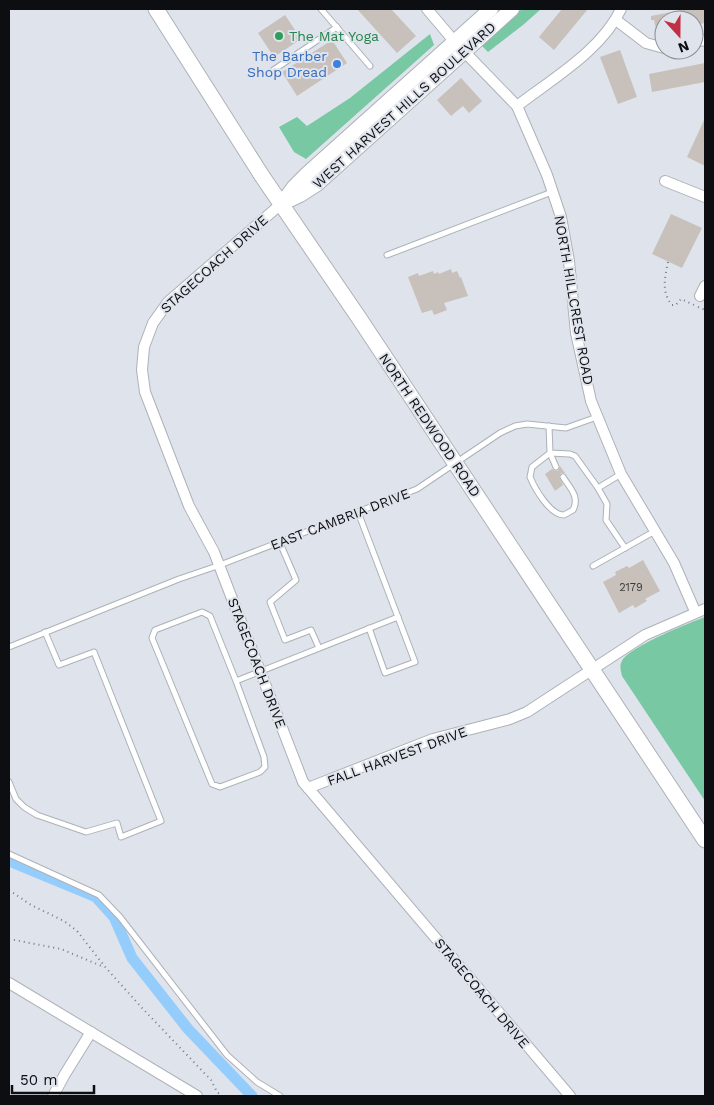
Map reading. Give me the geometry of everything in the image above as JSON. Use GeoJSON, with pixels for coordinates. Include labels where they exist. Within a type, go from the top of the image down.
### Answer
{"type":"FeatureCollection","features":[{"type":"Feature","properties":{"kind":"main road","name":"NORTH REDWOOD ROAD"},"geometry":{"type":"LineString","coordinates":[[156,9],[281,204],[359,318],[705,840]]}},
{"type":"Feature","properties":{"kind":"street","name":"NORTH HILLCREST ROAD"},"geometry":{"type":"LineString","coordinates":[[427,9],[464,52],[517,106],[561,217],[576,333],[591,401],[621,474],[674,563],[694,609]]}},
{"type":"Feature","properties":{"kind":"street","name":"WEST HARVEST HILLS BOULEVARD"},"geometry":{"type":"LineString","coordinates":[[281,204],[301,180],[491,9]]}},
{"type":"Feature","properties":{"kind":"street","name":"WEST HARVEST HILLS BOULEVARD"},"geometry":{"type":"LineString","coordinates":[[281,204],[317,184],[512,9]]}},
{"type":"Feature","properties":{"kind":"street"},"geometry":{"type":"LineString","coordinates":[[517,106],[583,56],[616,20],[621,9]]}},
{"type":"Feature","properties":{"kind":"street"},"geometry":{"type":"LineString","coordinates":[[616,20],[646,43],[654,45]]}},
{"type":"Feature","properties":{"kind":"street"},"geometry":{"type":"LineString","coordinates":[[665,181],[705,197]]}},
{"type":"Feature","properties":{"kind":"street","name":"STAGECOACH DRIVE"},"geometry":{"type":"LineString","coordinates":[[281,204],[168,302],[153,323],[143,353],[143,381],[148,403],[188,506],[220,565],[301,778],[570,1096]]}},
{"type":"Feature","properties":{"kind":"street"},"geometry":{"type":"LineString","coordinates":[[700,296],[705,286]]}},
{"type":"Feature","properties":{"kind":"street","name":"FALL HARVEST DRIVE"},"geometry":{"type":"LineString","coordinates":[[308,788],[433,739],[518,716],[544,702],[645,635],[705,608]]}},
{"type":"Feature","properties":{"kind":"street"},"geometry":{"type":"LineString","coordinates":[[9,983],[197,1096]]}},
{"type":"Feature","properties":{"kind":"street"},"geometry":{"type":"LineString","coordinates":[[54,1096],[91,1032]]}},
{"type":"Feature","properties":{"kind":"lane"},"geometry":{"type":"LineString","coordinates":[[322,9],[370,66]]}},
{"type":"Feature","properties":{"kind":"lane"},"geometry":{"type":"LineString","coordinates":[[269,74],[337,27]]}},
{"type":"Feature","properties":{"kind":"lane"},"geometry":{"type":"LineString","coordinates":[[387,254],[552,192]]}},
{"type":"Feature","properties":{"kind":"lane","name":"EAST CAMBRIA DRIVE"},"geometry":{"type":"LineString","coordinates":[[9,646],[179,579],[280,543],[417,490],[500,433],[516,426],[527,424],[566,428],[598,417]]}},
{"type":"Feature","properties":{"kind":"lane"},"geometry":{"type":"LineString","coordinates":[[549,426],[550,453],[556,467]]}},
{"type":"Feature","properties":{"kind":"lane"},"geometry":{"type":"LineString","coordinates":[[562,478],[577,501],[574,510],[564,515],[550,509],[530,477],[532,467],[550,453],[576,456],[607,504],[606,520],[625,548]]}},
{"type":"Feature","properties":{"kind":"lane"},"geometry":{"type":"LineString","coordinates":[[598,488],[621,474]]}},
{"type":"Feature","properties":{"kind":"lane"},"geometry":{"type":"LineString","coordinates":[[358,512],[415,662],[385,673],[370,628]]}},
{"type":"Feature","properties":{"kind":"lane"},"geometry":{"type":"LineString","coordinates":[[593,566],[655,531]]}},
{"type":"Feature","properties":{"kind":"lane"},"geometry":{"type":"LineString","coordinates":[[280,543],[296,580],[270,602],[285,640],[311,630],[319,648]]}},
{"type":"Feature","properties":{"kind":"lane"},"geometry":{"type":"LineString","coordinates":[[202,612],[210,616],[236,681],[264,757],[265,767],[260,772],[220,787],[212,784],[152,638],[156,630],[202,612]]}},
{"type":"Feature","properties":{"kind":"lane"},"geometry":{"type":"LineString","coordinates":[[236,681],[398,617]]}},
{"type":"Feature","properties":{"kind":"lane"},"geometry":{"type":"LineString","coordinates":[[9,782],[16,798],[24,807],[37,815],[86,832],[116,823],[121,836],[162,821],[94,652],[59,665],[45,632]]}},
{"type":"Feature","properties":{"kind":"lane"},"geometry":{"type":"LineString","coordinates":[[9,854],[99,895],[120,917],[228,1055],[257,1082],[280,1096]]}},
{"type":"Feature","properties":{"kind":"path"},"geometry":{"type":"LineString","coordinates":[[668,262],[664,281],[668,300],[672,306],[682,299],[705,310]]}},
{"type":"Feature","properties":{"kind":"path"},"geometry":{"type":"LineString","coordinates":[[9,890],[31,905],[64,921],[77,931],[106,968],[211,1080],[217,1092],[222,1096]]}},
{"type":"Feature","properties":{"kind":"path"},"geometry":{"type":"LineString","coordinates":[[9,939],[61,949],[106,968]]}},
{"type":"Feature","properties":{"kind":"green space"},"geometry":{"type":"Polygon","coordinates":[[[522,9],[541,9],[488,52],[481,45],[522,9]]]}},
{"type":"Feature","properties":{"kind":"green space"},"geometry":{"type":"Polygon","coordinates":[[[430,34],[434,45],[306,159],[294,152],[279,127],[297,117],[307,126],[350,98],[430,34]]]}},
{"type":"Feature","properties":{"kind":"green space"},"geometry":{"type":"Polygon","coordinates":[[[705,617],[705,801],[622,676],[620,667],[627,655],[636,649],[660,636],[705,617]]]}},
{"type":"Feature","properties":{"kind":"building"},"geometry":{"type":"Polygon","coordinates":[[[357,9],[391,9],[416,36],[397,53],[357,9]]]}},
{"type":"Feature","properties":{"kind":"building"},"geometry":{"type":"Polygon","coordinates":[[[562,9],[588,9],[554,50],[539,37],[562,9]]]}},
{"type":"Feature","properties":{"kind":"building"},"geometry":{"type":"Polygon","coordinates":[[[705,9],[705,23],[704,10],[682,10],[705,9]]]}},
{"type":"Feature","properties":{"kind":"building","name":"The Mat Yoga"},"geometry":{"type":"Polygon","coordinates":[[[285,15],[301,39],[274,57],[258,33],[285,15]]]}},
{"type":"Feature","properties":{"kind":"building"},"geometry":{"type":"Polygon","coordinates":[[[332,40],[347,63],[297,96],[282,72],[332,40]]]}},
{"type":"Feature","properties":{"kind":"building"},"geometry":{"type":"Polygon","coordinates":[[[620,50],[637,97],[618,104],[600,57],[620,50]]]}},
{"type":"Feature","properties":{"kind":"building"},"geometry":{"type":"Polygon","coordinates":[[[705,63],[705,82],[652,92],[649,74],[705,63]]]}},
{"type":"Feature","properties":{"kind":"building"},"geometry":{"type":"Polygon","coordinates":[[[461,78],[482,101],[469,113],[463,106],[451,116],[437,100],[461,78]]]}},
{"type":"Feature","properties":{"kind":"building"},"geometry":{"type":"Polygon","coordinates":[[[705,118],[705,166],[687,157],[705,118]]]}},
{"type":"Feature","properties":{"kind":"building"},"geometry":{"type":"Polygon","coordinates":[[[671,214],[702,228],[682,268],[652,254],[671,214]]]}},
{"type":"Feature","properties":{"kind":"building"},"geometry":{"type":"Polygon","coordinates":[[[451,269],[452,273],[457,271],[461,277],[468,296],[444,303],[447,310],[434,315],[432,310],[422,313],[408,277],[418,273],[419,276],[433,271],[434,274],[438,272],[439,274],[451,269]]]}},
{"type":"Feature","properties":{"kind":"building"},"geometry":{"type":"Polygon","coordinates":[[[560,466],[565,473],[561,473],[559,477],[563,485],[555,491],[545,474],[552,469],[558,471],[560,466]]]}},
{"type":"Feature","properties":{"kind":"building"},"geometry":{"type":"Polygon","coordinates":[[[643,560],[660,591],[645,599],[647,601],[635,608],[633,605],[619,613],[603,582],[616,575],[615,572],[627,566],[629,568],[643,560]]]}},
{"type":"Feature","properties":{"kind":"waterway"},"geometry":{"type":"LineString","coordinates":[[9,861],[96,897],[114,917],[132,958],[188,1029],[252,1096]]}},
{"type":"Feature","properties":{"kind":"place","name":"The Mat Yoga"},"geometry":{"type":"Point","coordinates":[279,36]}},
{"type":"Feature","properties":{"kind":"place","name":"The Barber Shop Dread"},"geometry":{"type":"Point","coordinates":[337,64]}}]}
